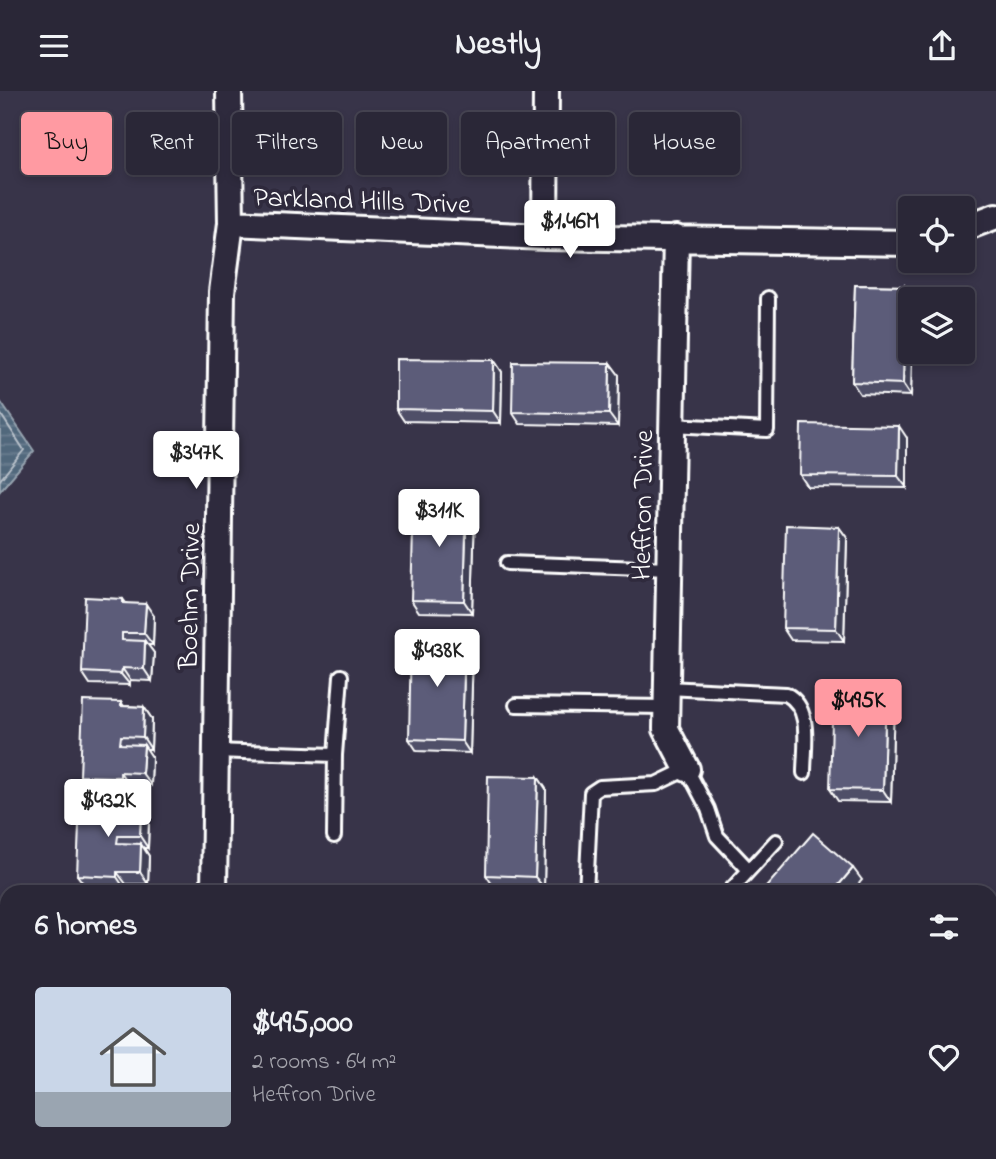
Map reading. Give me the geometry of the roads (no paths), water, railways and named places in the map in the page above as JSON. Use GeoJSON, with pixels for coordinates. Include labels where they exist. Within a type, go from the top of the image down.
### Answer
{"type":"FeatureCollection","features":[{"type":"Feature","properties":{"kind":"street","name":"Boehm Drive"},"geometry":{"type":"LineString","coordinates":[[214,885],[222,292],[231,223],[229,91]]}},
{"type":"Feature","properties":{"kind":"street"},"geometry":{"type":"LineString","coordinates":[[545,237],[546,91]]}},
{"type":"Feature","properties":{"kind":"street"},"geometry":{"type":"LineString","coordinates":[[975,224],[996,216]]}},
{"type":"Feature","properties":{"kind":"street","name":"Parkland Hills Drive"},"geometry":{"type":"LineString","coordinates":[[231,223],[545,237],[898,243]]}},
{"type":"Feature","properties":{"kind":"street","name":"Heffron Drive"},"geometry":{"type":"LineString","coordinates":[[676,238],[666,729],[687,769]]}},
{"type":"Feature","properties":{"kind":"lane"},"geometry":{"type":"LineString","coordinates":[[672,425],[767,430],[768,298]]}},
{"type":"Feature","properties":{"kind":"lane"},"geometry":{"type":"LineString","coordinates":[[507,563],[669,569]]}},
{"type":"Feature","properties":{"kind":"lane"},"geometry":{"type":"LineString","coordinates":[[334,836],[335,755],[341,676]]}},
{"type":"Feature","properties":{"kind":"lane"},"geometry":{"type":"LineString","coordinates":[[516,705],[786,695],[796,699],[804,717],[804,773]]}},
{"type":"Feature","properties":{"kind":"lane"},"geometry":{"type":"LineString","coordinates":[[215,751],[335,755]]}},
{"type":"Feature","properties":{"kind":"lane"},"geometry":{"type":"LineString","coordinates":[[586,885],[591,793],[600,787],[656,784],[687,769],[708,809],[717,836],[749,870]]}},
{"type":"Feature","properties":{"kind":"lane"},"geometry":{"type":"LineString","coordinates":[[735,885],[776,841]]}},
{"type":"Feature","properties":{"kind":"water"},"geometry":{"type":"Polygon","coordinates":[[[0,401],[34,451],[0,491],[0,401]]]}}]}
